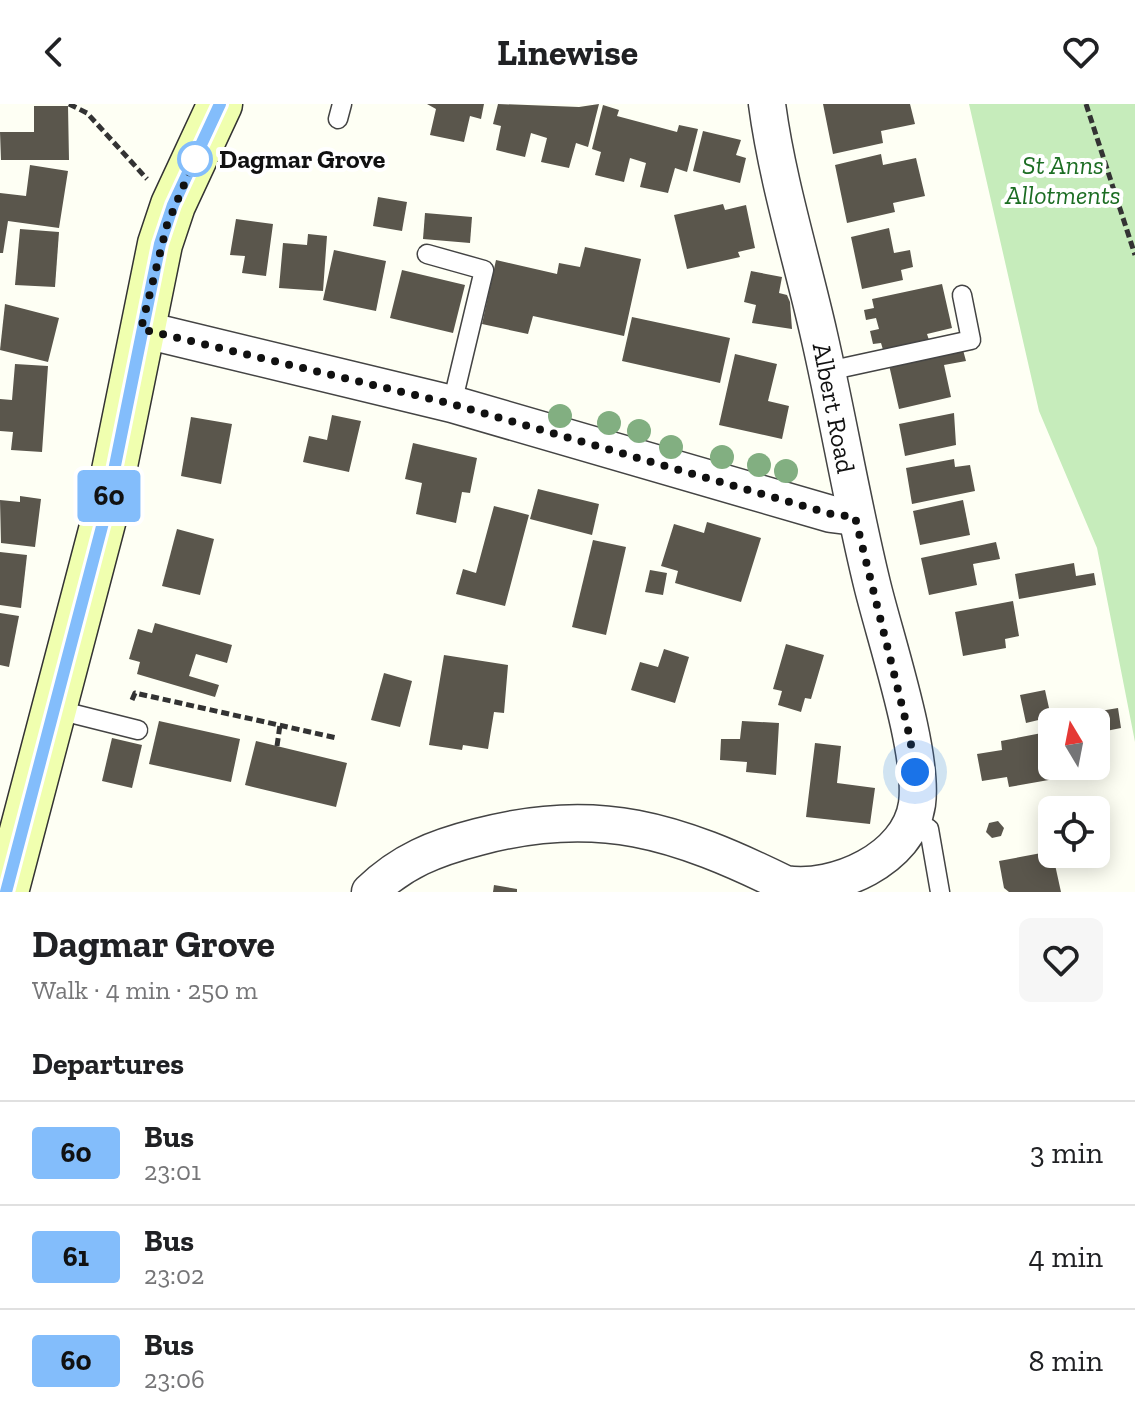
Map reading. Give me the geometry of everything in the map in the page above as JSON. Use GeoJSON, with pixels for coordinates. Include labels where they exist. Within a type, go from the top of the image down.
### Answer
{"type":"FeatureCollection","features":[{"type":"Feature","properties":{"kind":"main road"},"geometry":{"type":"LineString","coordinates":[[6,892],[105,515],[141,329],[173,205],[220,104]]}},
{"type":"Feature","properties":{"kind":"street","name":"Albert Road"},"geometry":{"type":"LineString","coordinates":[[759,106],[828,371],[855,517],[914,756],[917,803],[913,819]]}},
{"type":"Feature","properties":{"kind":"street"},"geometry":{"type":"LineString","coordinates":[[141,329],[452,404],[831,514],[855,517]]}},
{"type":"Feature","properties":{"kind":"street"},"geometry":{"type":"LineString","coordinates":[[370,892],[390,872],[440,847],[503,830],[574,820],[638,827],[679,837],[804,890],[835,882],[868,867],[905,835],[913,819]]}},
{"type":"Feature","properties":{"kind":"lane"},"geometry":{"type":"LineString","coordinates":[[427,254],[484,270],[452,404]]}},
{"type":"Feature","properties":{"kind":"lane"},"geometry":{"type":"LineString","coordinates":[[828,371],[971,340],[962,295]]}},
{"type":"Feature","properties":{"kind":"lane"},"geometry":{"type":"LineString","coordinates":[[54,709],[138,730]]}},
{"type":"Feature","properties":{"kind":"lane"},"geometry":{"type":"LineString","coordinates":[[913,819],[929,829],[940,892]]}},
{"type":"Feature","properties":{"kind":"path"},"geometry":{"type":"LineString","coordinates":[[69,104],[87,113],[173,205]]}},
{"type":"Feature","properties":{"kind":"path"},"geometry":{"type":"LineString","coordinates":[[1086,104],[1135,255]]}},
{"type":"Feature","properties":{"kind":"path"},"geometry":{"type":"LineString","coordinates":[[132,700],[135,693],[337,738]]}},
{"type":"Feature","properties":{"kind":"path"},"geometry":{"type":"LineString","coordinates":[[277,746],[280,725]]}},
{"type":"Feature","properties":{"kind":"green space","name":"St Anns Allotments"},"geometry":{"type":"Polygon","coordinates":[[[969,104],[1135,104],[1135,742],[1097,548],[1039,411],[969,104]]]}},
{"type":"Feature","properties":{"kind":"building"},"geometry":{"type":"Polygon","coordinates":[[[427,104],[484,104],[481,119],[470,116],[464,142],[430,135],[436,109],[427,104]]]}},
{"type":"Feature","properties":{"kind":"building"},"geometry":{"type":"Polygon","coordinates":[[[498,104],[579,107],[599,104],[588,147],[576,143],[569,168],[541,162],[547,138],[531,133],[525,157],[496,150],[501,126],[493,124],[498,104]]]}},
{"type":"Feature","properties":{"kind":"building"},"geometry":{"type":"Polygon","coordinates":[[[823,104],[910,104],[915,124],[881,131],[883,143],[833,154],[823,104]]]}},
{"type":"Feature","properties":{"kind":"building"},"geometry":{"type":"Polygon","coordinates":[[[603,105],[619,110],[617,116],[677,132],[679,125],[698,129],[687,172],[675,168],[668,193],[640,187],[646,163],[630,158],[624,182],[595,175],[601,152],[592,149],[603,105]]]}},
{"type":"Feature","properties":{"kind":"building"},"geometry":{"type":"Polygon","coordinates":[[[34,106],[68,106],[69,160],[1,160],[0,132],[34,132],[34,106]]]}},
{"type":"Feature","properties":{"kind":"building"},"geometry":{"type":"Polygon","coordinates":[[[703,131],[741,140],[736,155],[746,158],[740,183],[693,171],[703,131]]]}},
{"type":"Feature","properties":{"kind":"building"},"geometry":{"type":"Polygon","coordinates":[[[881,154],[883,165],[916,158],[925,196],[893,203],[895,212],[847,223],[835,165],[881,154]]]}},
{"type":"Feature","properties":{"kind":"building"},"geometry":{"type":"Polygon","coordinates":[[[30,165],[68,171],[59,228],[8,221],[3,253],[0,253],[0,193],[26,196],[30,165]]]}},
{"type":"Feature","properties":{"kind":"building"},"geometry":{"type":"Polygon","coordinates":[[[378,197],[407,202],[402,231],[373,226],[378,197]]]}},
{"type":"Feature","properties":{"kind":"building"},"geometry":{"type":"Polygon","coordinates":[[[723,204],[725,210],[746,205],[755,248],[738,252],[740,257],[687,269],[674,215],[723,204]]]}},
{"type":"Feature","properties":{"kind":"building"},"geometry":{"type":"Polygon","coordinates":[[[425,213],[472,217],[470,243],[423,239],[425,213]]]}},
{"type":"Feature","properties":{"kind":"building"},"geometry":{"type":"Polygon","coordinates":[[[236,219],[273,224],[266,276],[242,273],[245,256],[230,255],[236,219]]]}},
{"type":"Feature","properties":{"kind":"building"},"geometry":{"type":"Polygon","coordinates":[[[889,228],[894,253],[910,250],[913,267],[901,270],[903,280],[862,289],[851,237],[889,228]]]}},
{"type":"Feature","properties":{"kind":"building"},"geometry":{"type":"Polygon","coordinates":[[[20,229],[59,232],[55,287],[15,285],[20,229]]]}},
{"type":"Feature","properties":{"kind":"building"},"geometry":{"type":"Polygon","coordinates":[[[308,234],[327,236],[323,291],[279,288],[283,243],[307,245],[308,234]]]}},
{"type":"Feature","properties":{"kind":"building"},"geometry":{"type":"Polygon","coordinates":[[[585,247],[641,259],[624,336],[533,316],[528,334],[482,324],[496,260],[557,274],[559,263],[580,267],[585,247]]]}},
{"type":"Feature","properties":{"kind":"building"},"geometry":{"type":"Polygon","coordinates":[[[334,250],[386,261],[376,311],[323,300],[334,250]]]}},
{"type":"Feature","properties":{"kind":"building"},"geometry":{"type":"Polygon","coordinates":[[[402,270],[465,285],[453,333],[390,318],[402,270]]]}},
{"type":"Feature","properties":{"kind":"building"},"geometry":{"type":"Polygon","coordinates":[[[751,271],[782,277],[779,293],[787,295],[790,302],[792,329],[752,323],[756,305],[744,302],[751,271]]]}},
{"type":"Feature","properties":{"kind":"building"},"geometry":{"type":"Polygon","coordinates":[[[942,284],[952,328],[927,334],[930,343],[884,353],[881,343],[873,344],[870,331],[879,329],[876,318],[866,320],[864,310],[874,308],[872,299],[942,284]]]}},
{"type":"Feature","properties":{"kind":"building"},"geometry":{"type":"Polygon","coordinates":[[[5,304],[59,318],[48,362],[0,350],[5,304]]]}},
{"type":"Feature","properties":{"kind":"building"},"geometry":{"type":"Polygon","coordinates":[[[632,317],[730,338],[720,383],[622,361],[632,317]]]}},
{"type":"Feature","properties":{"kind":"building"},"geometry":{"type":"Polygon","coordinates":[[[963,350],[966,361],[944,365],[951,397],[899,409],[889,365],[963,350]]]}},
{"type":"Feature","properties":{"kind":"building"},"geometry":{"type":"Polygon","coordinates":[[[735,354],[777,364],[768,401],[789,406],[782,439],[719,425],[735,354]]]}},
{"type":"Feature","properties":{"kind":"building"},"geometry":{"type":"Polygon","coordinates":[[[15,364],[48,366],[42,452],[11,450],[13,432],[0,431],[0,399],[12,400],[15,364]]]}},
{"type":"Feature","properties":{"kind":"building"},"geometry":{"type":"Polygon","coordinates":[[[954,413],[956,445],[905,456],[899,424],[954,413]]]}},
{"type":"Feature","properties":{"kind":"building"},"geometry":{"type":"Polygon","coordinates":[[[332,415],[361,421],[349,472],[303,462],[309,436],[327,440],[332,415]]]}},
{"type":"Feature","properties":{"kind":"building"},"geometry":{"type":"Polygon","coordinates":[[[191,417],[232,424],[221,484],[181,476],[191,417]]]}},
{"type":"Feature","properties":{"kind":"building"},"geometry":{"type":"Polygon","coordinates":[[[413,443],[477,458],[470,493],[462,492],[456,523],[416,514],[422,483],[405,479],[413,443]]]}},
{"type":"Feature","properties":{"kind":"building"},"geometry":{"type":"Polygon","coordinates":[[[954,459],[955,467],[970,465],[975,491],[912,504],[906,468],[954,459]]]}},
{"type":"Feature","properties":{"kind":"building"},"geometry":{"type":"Polygon","coordinates":[[[538,489],[599,504],[592,535],[530,519],[538,489]]]}},
{"type":"Feature","properties":{"kind":"building"},"geometry":{"type":"Polygon","coordinates":[[[20,496],[41,499],[35,547],[1,543],[0,500],[20,502],[20,496]]]}},
{"type":"Feature","properties":{"kind":"building"},"geometry":{"type":"Polygon","coordinates":[[[963,500],[970,535],[920,545],[913,511],[963,500]]]}},
{"type":"Feature","properties":{"kind":"building"},"geometry":{"type":"Polygon","coordinates":[[[494,506],[529,515],[505,606],[456,594],[463,569],[476,573],[494,506]]]}},
{"type":"Feature","properties":{"kind":"building"},"geometry":{"type":"Polygon","coordinates":[[[707,522],[761,538],[741,602],[675,583],[678,571],[661,566],[674,524],[704,533],[707,522]]]}},
{"type":"Feature","properties":{"kind":"building"},"geometry":{"type":"Polygon","coordinates":[[[177,529],[214,539],[200,595],[162,586],[177,529]]]}},
{"type":"Feature","properties":{"kind":"building"},"geometry":{"type":"Polygon","coordinates":[[[593,540],[626,547],[606,635],[572,627],[593,540]]]}},
{"type":"Feature","properties":{"kind":"building"},"geometry":{"type":"Polygon","coordinates":[[[996,542],[1000,559],[973,564],[977,585],[929,595],[921,558],[996,542]]]}},
{"type":"Feature","properties":{"kind":"building"},"geometry":{"type":"Polygon","coordinates":[[[0,552],[27,555],[21,608],[0,605],[0,552]]]}},
{"type":"Feature","properties":{"kind":"building"},"geometry":{"type":"Polygon","coordinates":[[[1074,563],[1076,576],[1094,573],[1096,585],[1019,599],[1015,574],[1074,563]]]}},
{"type":"Feature","properties":{"kind":"building"},"geometry":{"type":"Polygon","coordinates":[[[650,570],[667,573],[663,595],[645,592],[650,570]]]}},
{"type":"Feature","properties":{"kind":"building"},"geometry":{"type":"Polygon","coordinates":[[[1013,601],[1019,636],[1005,639],[1006,648],[963,656],[955,612],[1013,601]]]}},
{"type":"Feature","properties":{"kind":"building"},"geometry":{"type":"Polygon","coordinates":[[[0,613],[19,616],[9,667],[0,665],[0,613]]]}},
{"type":"Feature","properties":{"kind":"building"},"geometry":{"type":"Polygon","coordinates":[[[155,623],[232,645],[227,663],[196,654],[189,676],[219,685],[215,697],[137,674],[140,662],[129,659],[138,629],[152,633],[155,623]]]}},
{"type":"Feature","properties":{"kind":"building"},"geometry":{"type":"Polygon","coordinates":[[[786,644],[824,655],[811,699],[805,698],[801,712],[778,705],[782,691],[773,689],[786,644]]]}},
{"type":"Feature","properties":{"kind":"building"},"geometry":{"type":"Polygon","coordinates":[[[664,649],[689,657],[675,703],[631,690],[640,662],[658,667],[664,649]]]}},
{"type":"Feature","properties":{"kind":"building"},"geometry":{"type":"Polygon","coordinates":[[[444,655],[508,665],[504,713],[494,712],[488,749],[463,745],[462,750],[429,745],[444,655]]]}},
{"type":"Feature","properties":{"kind":"building"},"geometry":{"type":"Polygon","coordinates":[[[384,673],[412,681],[400,727],[371,720],[384,673]]]}},
{"type":"Feature","properties":{"kind":"building"},"geometry":{"type":"Polygon","coordinates":[[[1045,690],[1049,708],[1038,708],[1038,720],[1026,723],[1020,695],[1045,690]]]}},
{"type":"Feature","properties":{"kind":"building"},"geometry":{"type":"Polygon","coordinates":[[[1118,708],[1121,728],[1110,730],[1110,709],[1118,708]]]}},
{"type":"Feature","properties":{"kind":"building"},"geometry":{"type":"Polygon","coordinates":[[[159,721],[240,739],[231,782],[149,764],[159,721]]]}},
{"type":"Feature","properties":{"kind":"building"},"geometry":{"type":"Polygon","coordinates":[[[742,721],[779,723],[776,775],[746,772],[747,762],[720,760],[721,739],[740,739],[742,721]]]}},
{"type":"Feature","properties":{"kind":"building"},"geometry":{"type":"Polygon","coordinates":[[[1038,734],[1038,780],[1049,780],[1009,787],[1007,777],[982,781],[977,754],[1002,750],[1001,741],[1038,734]]]}},
{"type":"Feature","properties":{"kind":"building"},"geometry":{"type":"Polygon","coordinates":[[[112,738],[142,745],[132,788],[102,781],[112,738]]]}},
{"type":"Feature","properties":{"kind":"building"},"geometry":{"type":"Polygon","coordinates":[[[256,741],[347,763],[336,807],[245,785],[256,741]]]}},
{"type":"Feature","properties":{"kind":"building"},"geometry":{"type":"Polygon","coordinates":[[[815,743],[841,746],[837,783],[875,788],[870,824],[806,817],[815,743]]]}},
{"type":"Feature","properties":{"kind":"building"},"geometry":{"type":"Polygon","coordinates":[[[998,821],[1004,828],[1001,836],[992,838],[986,832],[989,823],[998,821]]]}},
{"type":"Feature","properties":{"kind":"building"},"geometry":{"type":"Polygon","coordinates":[[[1038,854],[1038,868],[1056,868],[1061,892],[1009,892],[1004,888],[999,861],[1038,854]]]}},
{"type":"Feature","properties":{"kind":"building"},"geometry":{"type":"Polygon","coordinates":[[[494,885],[517,889],[517,892],[493,892],[494,885]]]}},
{"type":"Feature","properties":{"kind":"bus line","name":"60"},"geometry":{"type":"LineString","coordinates":[[6,892],[105,515],[160,244],[173,205],[220,104]]}},
{"type":"Feature","properties":{"kind":"place","name":"Dagmar Grove"},"geometry":{"type":"Point","coordinates":[195,159]}},
{"type":"Feature","properties":{"kind":"route"},"geometry":{"type":"LineString","coordinates":[[195,159],[173,205],[160,244],[141,329],[452,404],[831,514],[855,517],[910,738],[915,772]]}}]}
